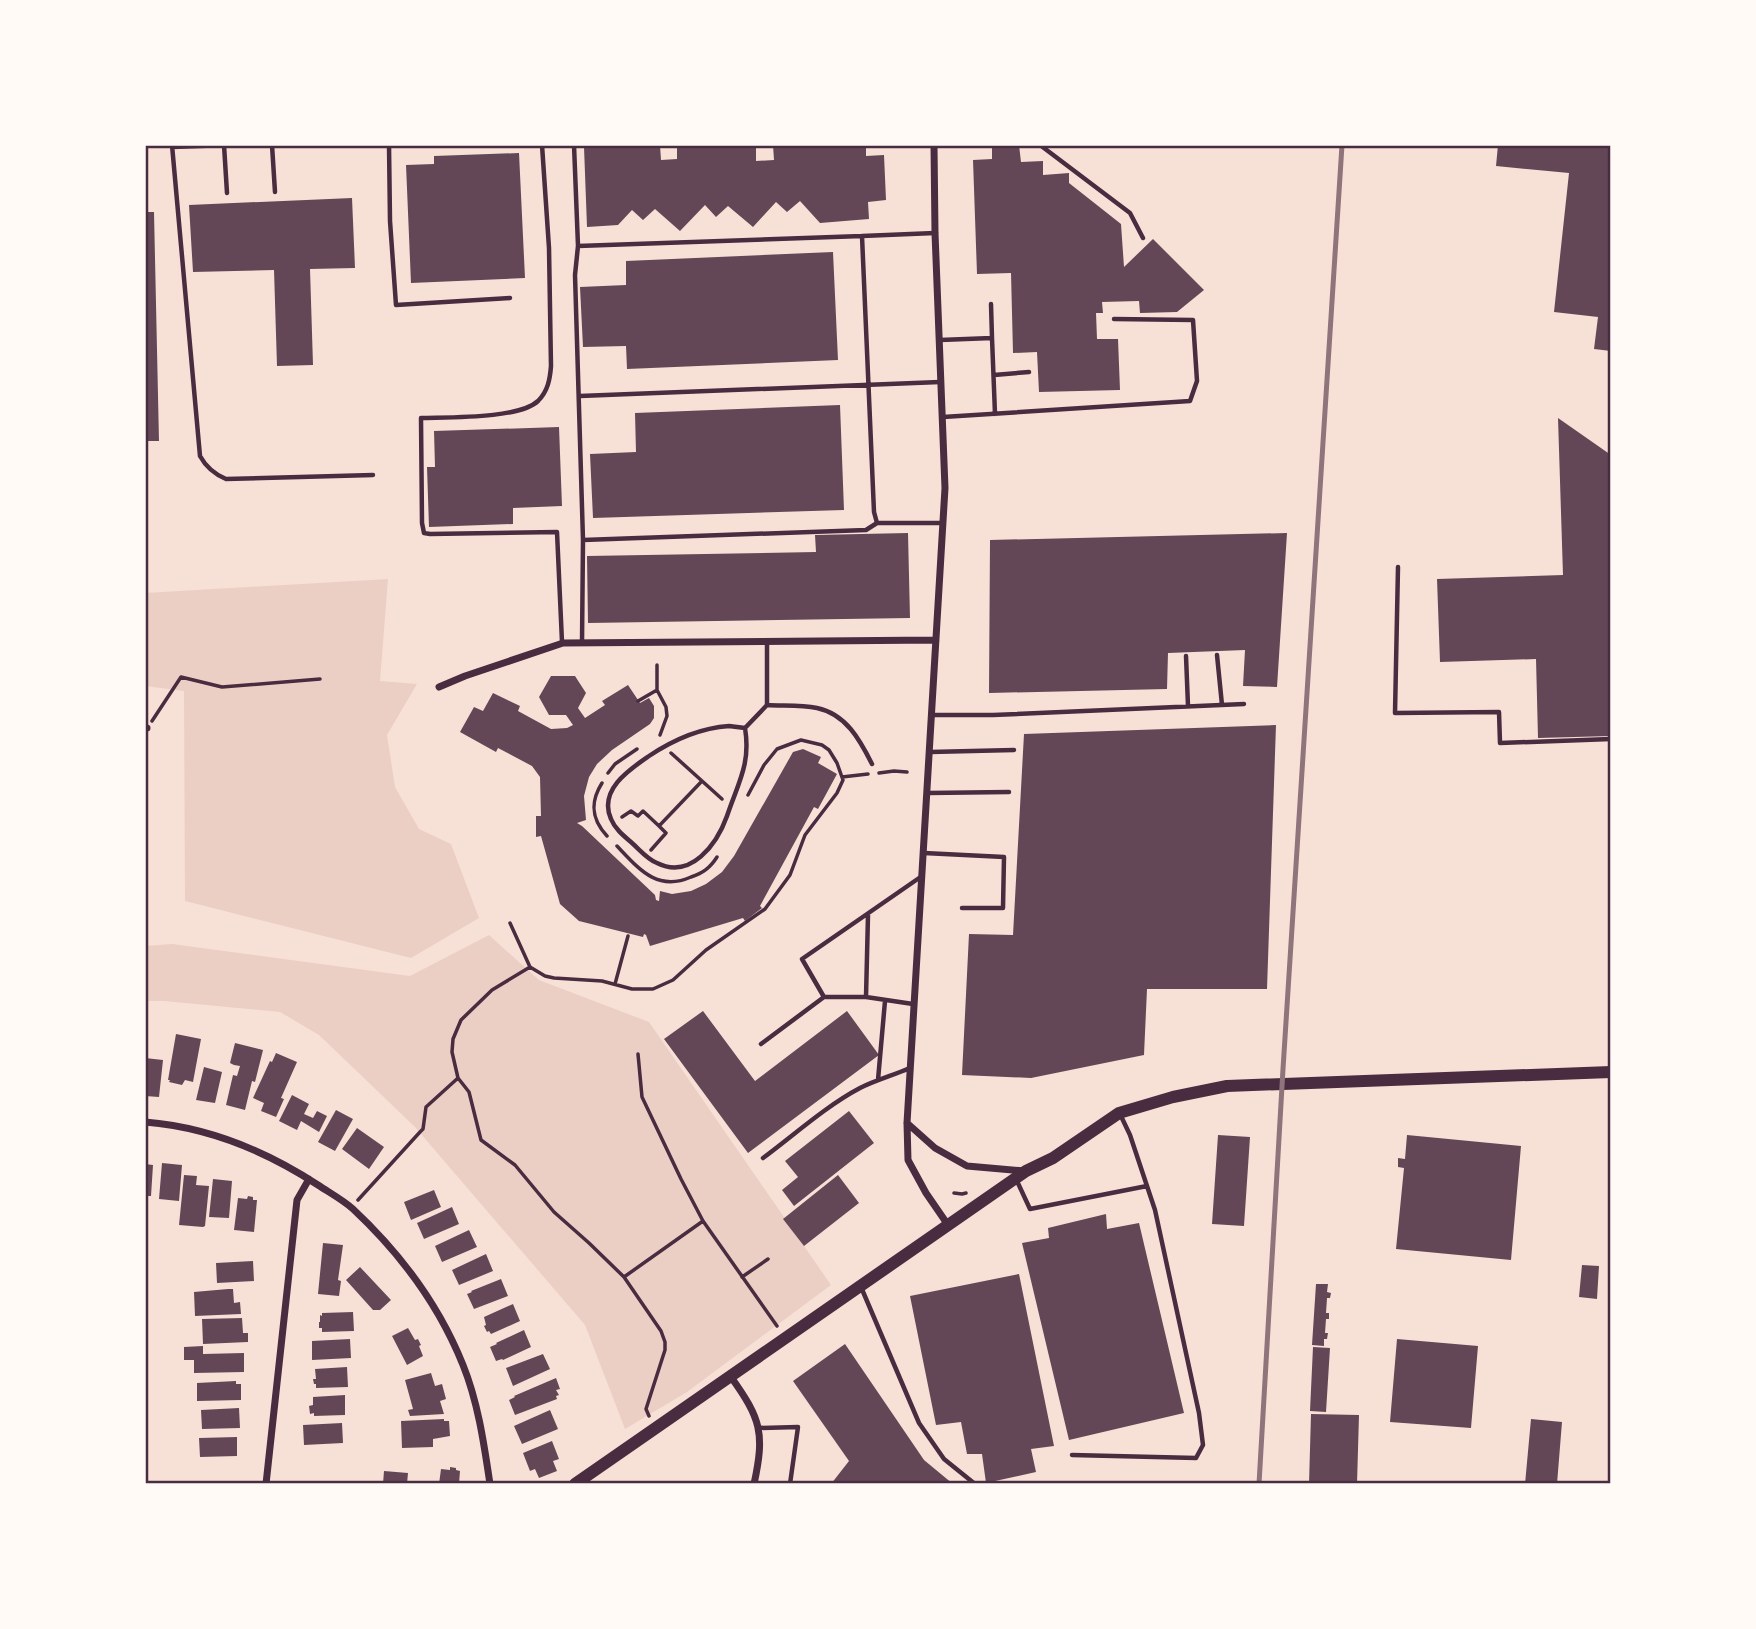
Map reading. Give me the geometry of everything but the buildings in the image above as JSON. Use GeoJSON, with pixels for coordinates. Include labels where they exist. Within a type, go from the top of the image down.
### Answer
{"type":"FeatureCollection","features":[{"type":"Feature","properties":{"kind":"street"},"geometry":{"type":"LineString","coordinates":[[934,145],[945,488],[907,1123],[908,1160],[948,1225]]}},
{"type":"Feature","properties":{"kind":"street"},"geometry":{"type":"LineString","coordinates":[[439,687],[562,643],[936,640]]}},
{"type":"Feature","properties":{"kind":"street"},"geometry":{"type":"LineString","coordinates":[[575,1484],[1021,1175],[1053,1158],[1119,1113],[1173,1097],[1227,1086],[1611,1072]]}},
{"type":"Feature","properties":{"kind":"street"},"geometry":{"type":"LineString","coordinates":[[145,1122],[177,1126],[228,1139],[260,1152],[352,1207],[403,1262],[438,1312],[464,1366],[477,1412],[489,1484]]}},
{"type":"Feature","properties":{"kind":"street"},"geometry":{"type":"LineString","coordinates":[[907,1123],[935,1148],[967,1166],[1021,1175]]}},
{"type":"Feature","properties":{"kind":"street"},"geometry":{"type":"LineString","coordinates":[[266,1484],[297,1200],[309,1179]]}},
{"type":"Feature","properties":{"kind":"street"},"geometry":{"type":"LineString","coordinates":[[731,1377],[746,1398],[758,1428],[761,1443],[754,1484]]}},
{"type":"Feature","properties":{"kind":"lane"},"geometry":{"type":"LineString","coordinates":[[227,193],[226,145],[172,146],[200,456],[204,464],[226,479],[373,475]]}},
{"type":"Feature","properties":{"kind":"lane"},"geometry":{"type":"LineString","coordinates":[[272,145],[275,192]]}},
{"type":"Feature","properties":{"kind":"lane"},"geometry":{"type":"LineString","coordinates":[[389,145],[390,221],[396,305],[510,298]]}},
{"type":"Feature","properties":{"kind":"lane"},"geometry":{"type":"LineString","coordinates":[[542,145],[549,248],[549,384],[539,400],[529,407],[492,415],[421,418],[422,523],[424,533],[430,534],[557,532],[562,643]]}},
{"type":"Feature","properties":{"kind":"lane"},"geometry":{"type":"LineString","coordinates":[[574,145],[583,540],[582,643]]}},
{"type":"Feature","properties":{"kind":"lane"},"geometry":{"type":"LineString","coordinates":[[1040,145],[1130,214],[1143,238]]}},
{"type":"Feature","properties":{"kind":"lane"},"geometry":{"type":"LineString","coordinates":[[578,246],[935,233]]}},
{"type":"Feature","properties":{"kind":"lane"},"geometry":{"type":"LineString","coordinates":[[862,236],[874,512],[877,523]]}},
{"type":"Feature","properties":{"kind":"lane"},"geometry":{"type":"LineString","coordinates":[[991,304],[995,414]]}},
{"type":"Feature","properties":{"kind":"lane"},"geometry":{"type":"LineString","coordinates":[[942,417],[1190,401],[1197,381],[1193,320],[1114,319]]}},
{"type":"Feature","properties":{"kind":"lane"},"geometry":{"type":"LineString","coordinates":[[939,340],[992,338]]}},
{"type":"Feature","properties":{"kind":"lane"},"geometry":{"type":"LineString","coordinates":[[993,375],[1029,372]]}},
{"type":"Feature","properties":{"kind":"lane"},"geometry":{"type":"LineString","coordinates":[[580,396],[941,382]]}},
{"type":"Feature","properties":{"kind":"lane"},"geometry":{"type":"LineString","coordinates":[[583,540],[866,530],[877,523],[943,523]]}},
{"type":"Feature","properties":{"kind":"lane"},"geometry":{"type":"LineString","coordinates":[[1398,567],[1395,713],[1499,712],[1500,743],[1611,739]]}},
{"type":"Feature","properties":{"kind":"lane"},"geometry":{"type":"LineString","coordinates":[[745,728],[747,758],[719,835],[701,858],[685,866],[672,867],[655,862],[614,824],[610,818],[610,796],[629,770],[664,746],[695,733],[713,727],[745,728],[767,705],[767,642]]}},
{"type":"Feature","properties":{"kind":"lane"},"geometry":{"type":"LineString","coordinates":[[1186,656],[1188,706]]}},
{"type":"Feature","properties":{"kind":"lane"},"geometry":{"type":"LineString","coordinates":[[1217,656],[1222,705]]}},
{"type":"Feature","properties":{"kind":"lane"},"geometry":{"type":"LineString","coordinates":[[932,715],[993,715],[1244,704]]}},
{"type":"Feature","properties":{"kind":"lane"},"geometry":{"type":"LineString","coordinates":[[767,705],[815,708],[832,715],[855,733],[872,764]]}},
{"type":"Feature","properties":{"kind":"lane"},"geometry":{"type":"LineString","coordinates":[[930,752],[1014,750]]}},
{"type":"Feature","properties":{"kind":"lane"},"geometry":{"type":"LineString","coordinates":[[928,793],[1009,792]]}},
{"type":"Feature","properties":{"kind":"lane"},"geometry":{"type":"LineString","coordinates":[[924,853],[1004,857],[1003,908],[962,908]]}},
{"type":"Feature","properties":{"kind":"lane"},"geometry":{"type":"LineString","coordinates":[[824,997],[802,959],[923,876]]}},
{"type":"Feature","properties":{"kind":"lane"},"geometry":{"type":"LineString","coordinates":[[866,998],[868,914]]}},
{"type":"Feature","properties":{"kind":"lane"},"geometry":{"type":"LineString","coordinates":[[761,1044],[824,997],[866,998],[915,1004]]}},
{"type":"Feature","properties":{"kind":"lane"},"geometry":{"type":"LineString","coordinates":[[878,1080],[885,1001]]}},
{"type":"Feature","properties":{"kind":"lane"},"geometry":{"type":"LineString","coordinates":[[763,1158],[840,1101],[878,1080],[911,1068]]}},
{"type":"Feature","properties":{"kind":"lane"},"geometry":{"type":"LineString","coordinates":[[1072,1455],[1196,1458],[1203,1445],[1196,1400],[1154,1210],[1130,1135],[1119,1113]]}},
{"type":"Feature","properties":{"kind":"lane"},"geometry":{"type":"LineString","coordinates":[[1021,1175],[1030,1209],[1147,1185]]}},
{"type":"Feature","properties":{"kind":"lane"},"geometry":{"type":"LineString","coordinates":[[860,1286],[919,1423],[944,1459],[975,1484]]}},
{"type":"Feature","properties":{"kind":"lane"},"geometry":{"type":"LineString","coordinates":[[758,1428],[798,1427],[790,1484]]}},
{"type":"Feature","properties":{"kind":"path"},"geometry":{"type":"LineString","coordinates":[[656,665],[656,678]]}},
{"type":"Feature","properties":{"kind":"path"},"geometry":{"type":"LineString","coordinates":[[146,728],[181,677],[222,687],[320,679]]}},
{"type":"Feature","properties":{"kind":"path"},"geometry":{"type":"LineString","coordinates":[[638,701],[657,690]]}},
{"type":"Feature","properties":{"kind":"path"},"geometry":{"type":"LineString","coordinates":[[664,746],[730,806]]}},
{"type":"Feature","properties":{"kind":"path"},"geometry":{"type":"LineString","coordinates":[[659,826],[702,781]]}},
{"type":"Feature","properties":{"kind":"path"},"geometry":{"type":"LineString","coordinates":[[614,824],[631,811],[638,816],[643,811],[659,826],[666,833],[646,856]]}},
{"type":"Feature","properties":{"kind":"path"},"geometry":{"type":"LineString","coordinates":[[510,923],[530,967],[492,990],[461,1020],[453,1040],[452,1052],[458,1078],[469,1092],[481,1140],[515,1165],[554,1212],[624,1277],[661,1331],[665,1350],[646,1409],[649,1416]]}},
{"type":"Feature","properties":{"kind":"path"},"geometry":{"type":"LineString","coordinates":[[615,984],[628,936]]}},
{"type":"Feature","properties":{"kind":"path"},"geometry":{"type":"LineString","coordinates":[[638,1054],[642,1097],[681,1179],[703,1220],[777,1326]]}},
{"type":"Feature","properties":{"kind":"path"},"geometry":{"type":"LineString","coordinates":[[352,1207],[421,1132],[426,1107],[458,1078]]}},
{"type":"Feature","properties":{"kind":"path"},"geometry":{"type":"LineString","coordinates":[[624,1277],[703,1220]]}},
{"type":"Feature","properties":{"kind":"path"},"geometry":{"type":"LineString","coordinates":[[742,1277],[768,1259]]}},
{"type":"Feature","properties":{"kind":"shaded area"},"geometry":{"type":"Polygon","coordinates":[[[388,579],[380,681],[417,684],[387,735],[395,787],[419,829],[451,844],[479,918],[411,958],[185,901],[184,691],[145,686],[145,593],[388,579]]]}},
{"type":"Feature","properties":{"kind":"shaded area"},"geometry":{"type":"Polygon","coordinates":[[[489,935],[539,980],[649,1022],[831,1285],[687,1392],[625,1429],[585,1325],[415,1127],[319,1035],[280,1012],[145,1001],[145,946],[172,944],[410,976],[489,935]]]}},
{"type":"Feature","properties":{"kind":"railway"},"geometry":{"type":"LineString","coordinates":[[1259,1484],[1342,145]]}}]}
